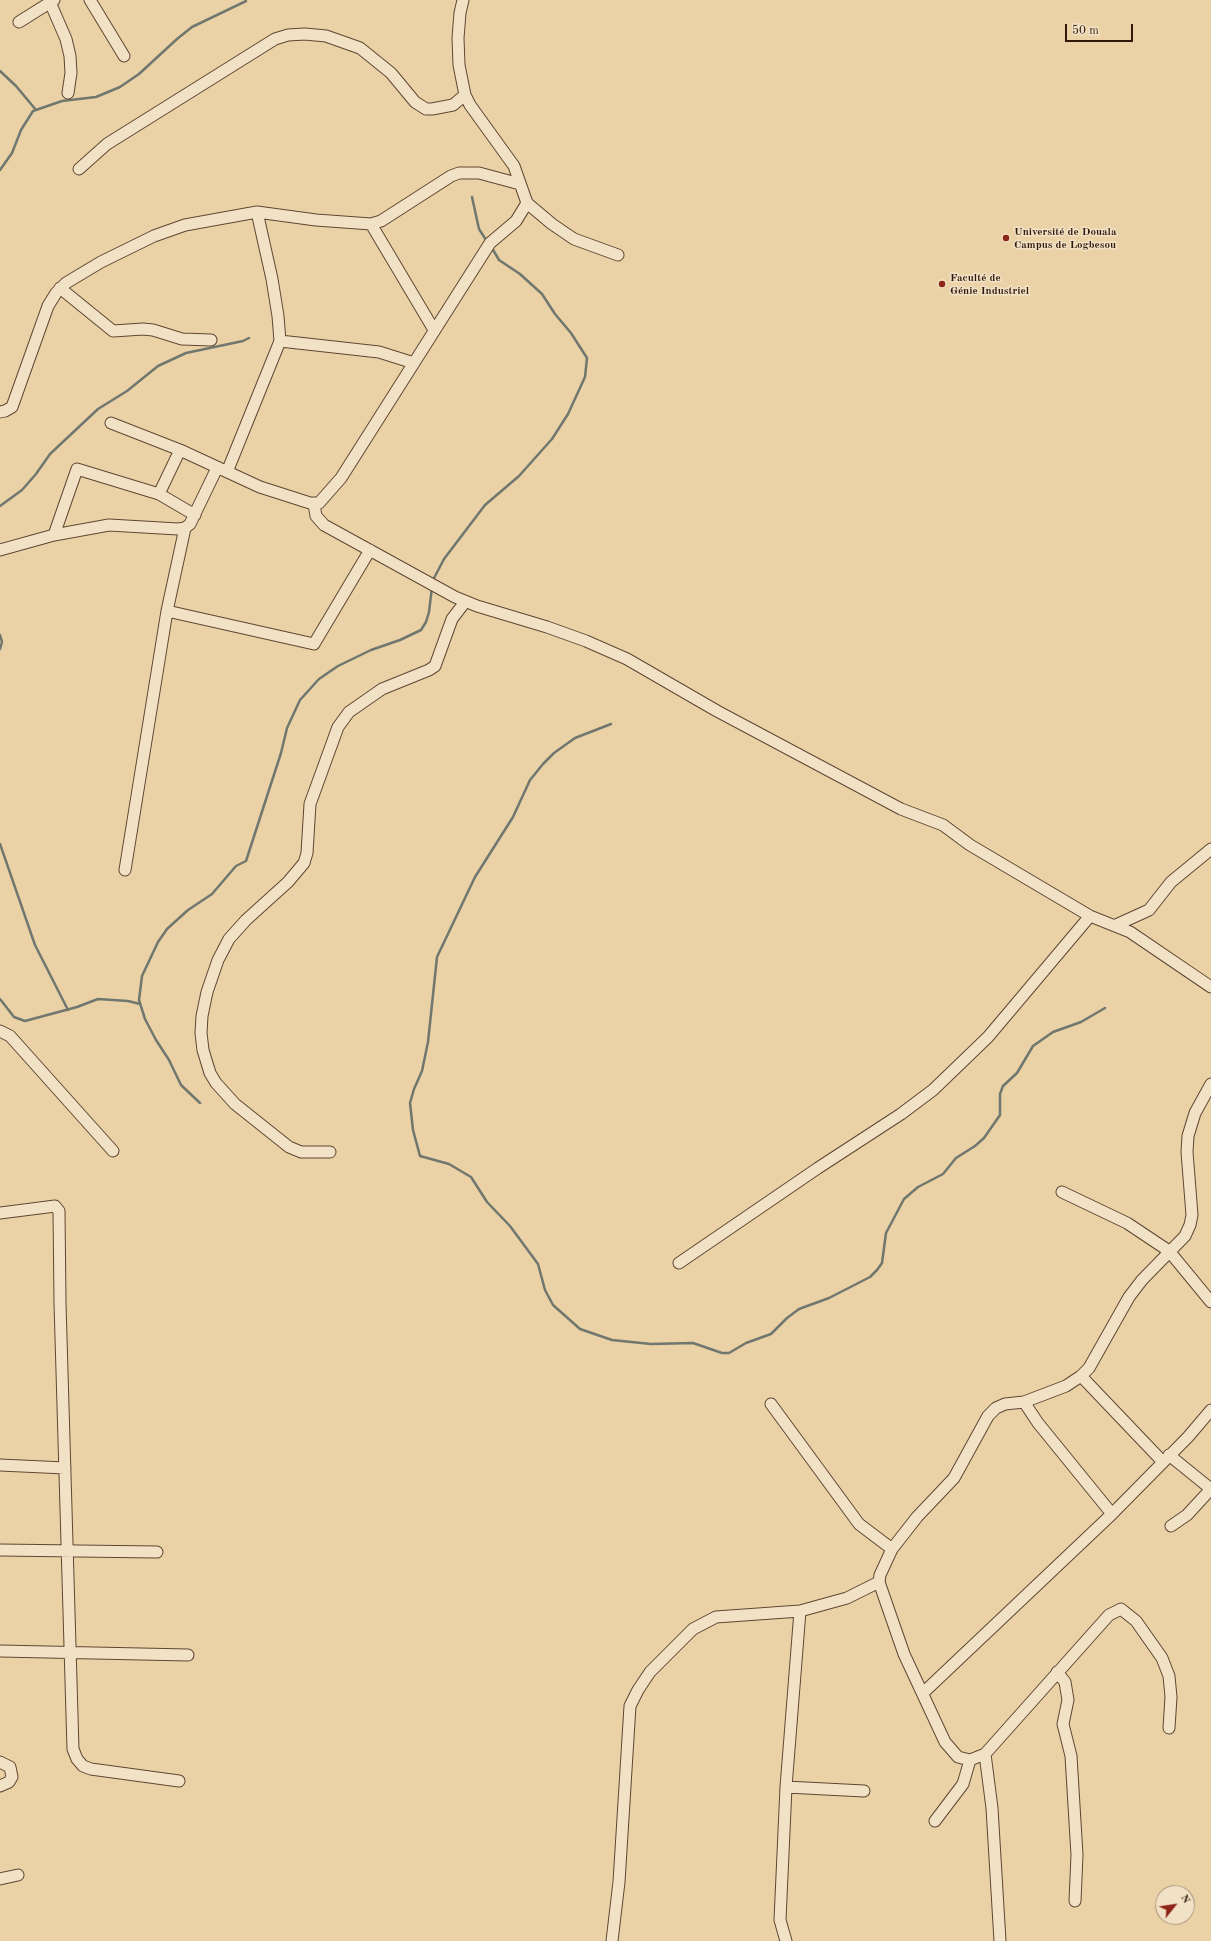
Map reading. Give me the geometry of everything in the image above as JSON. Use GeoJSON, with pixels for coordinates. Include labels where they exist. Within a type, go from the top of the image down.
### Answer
{"type":"FeatureCollection","features":[{"type":"Feature","properties":{"kind":"street"},"geometry":{"type":"LineString","coordinates":[[90,0],[124,56]]}},
{"type":"Feature","properties":{"kind":"street"},"geometry":{"type":"LineString","coordinates":[[463,0],[460,13],[458,38],[460,65],[465,95],[470,105],[514,166],[527,203],[541,216],[568,236],[618,255]]}},
{"type":"Feature","properties":{"kind":"street"},"geometry":{"type":"LineString","coordinates":[[19,22],[51,1],[66,39],[70,56],[71,74],[68,93]]}},
{"type":"Feature","properties":{"kind":"street"},"geometry":{"type":"LineString","coordinates":[[79,169],[107,144],[275,39],[288,35],[305,34],[326,36],[360,48],[391,73],[420,106],[432,109],[444,107],[459,101],[465,95]]}},
{"type":"Feature","properties":{"kind":"street"},"geometry":{"type":"LineString","coordinates":[[0,412],[5,412],[12,407],[48,306],[60,288],[101,262],[154,236],[185,225],[257,212],[316,220],[371,224],[381,221],[451,176],[459,173],[479,173],[520,184]]}},
{"type":"Feature","properties":{"kind":"street"},"geometry":{"type":"LineString","coordinates":[[112,423],[180,450],[222,470],[280,494],[314,504],[324,499],[341,478],[490,243],[516,221],[527,203]]}},
{"type":"Feature","properties":{"kind":"street"},"geometry":{"type":"LineString","coordinates":[[0,550],[54,535],[109,525],[178,529],[185,528],[190,524],[222,470],[280,341],[278,316],[272,279],[257,212]]}},
{"type":"Feature","properties":{"kind":"street"},"geometry":{"type":"LineString","coordinates":[[371,224],[434,330]]}},
{"type":"Feature","properties":{"kind":"street"},"geometry":{"type":"LineString","coordinates":[[60,288],[113,331],[143,329],[182,339],[211,340]]}},
{"type":"Feature","properties":{"kind":"street"},"geometry":{"type":"LineString","coordinates":[[280,341],[379,352],[414,362]]}},
{"type":"Feature","properties":{"kind":"street"},"geometry":{"type":"LineString","coordinates":[[159,494],[180,450]]}},
{"type":"Feature","properties":{"kind":"street"},"geometry":{"type":"LineString","coordinates":[[54,535],[77,469],[159,494],[195,515]]}},
{"type":"Feature","properties":{"kind":"street"},"geometry":{"type":"LineString","coordinates":[[314,504],[316,516],[324,525],[465,602],[547,627],[586,641],[627,659],[718,711],[901,809],[943,825],[970,846],[1090,916],[1116,926],[1143,940],[1211,987]]}},
{"type":"Feature","properties":{"kind":"street"},"geometry":{"type":"LineString","coordinates":[[125,870],[167,611],[185,528]]}},
{"type":"Feature","properties":{"kind":"street"},"geometry":{"type":"LineString","coordinates":[[167,611],[314,644],[370,550]]}},
{"type":"Feature","properties":{"kind":"street"},"geometry":{"type":"LineString","coordinates":[[330,1152],[301,1152],[289,1147],[235,1104],[216,1083],[210,1073],[203,1050],[201,1032],[202,1016],[207,992],[218,960],[229,938],[246,920],[288,882],[304,863],[307,852],[310,804],[338,726],[349,712],[382,689],[429,670],[435,666],[452,619],[465,602]]}},
{"type":"Feature","properties":{"kind":"street"},"geometry":{"type":"LineString","coordinates":[[1116,926],[1149,910],[1171,882],[1211,850]]}},
{"type":"Feature","properties":{"kind":"street"},"geometry":{"type":"LineString","coordinates":[[679,1264],[818,1168],[901,1114],[934,1090],[988,1037],[1090,916]]}},
{"type":"Feature","properties":{"kind":"street"},"geometry":{"type":"LineString","coordinates":[[0,1031],[10,1036],[113,1151]]}},
{"type":"Feature","properties":{"kind":"street"},"geometry":{"type":"LineString","coordinates":[[1169,1728],[1171,1698],[1169,1676],[1162,1658],[1136,1621],[1121,1609],[1109,1615],[986,1754],[970,1760],[958,1757],[945,1742],[897,1639],[879,1582],[880,1576],[892,1549],[917,1517],[954,1478],[988,1416],[996,1408],[1005,1404],[1024,1402],[1066,1386],[1081,1376],[1088,1368],[1129,1296],[1169,1251],[1185,1236],[1190,1225],[1192,1215],[1187,1152],[1188,1136],[1195,1112],[1211,1084]]}},
{"type":"Feature","properties":{"kind":"street"},"geometry":{"type":"LineString","coordinates":[[1062,1192],[1108,1213],[1169,1251],[1211,1302]]}},
{"type":"Feature","properties":{"kind":"street"},"geometry":{"type":"LineString","coordinates":[[0,1213],[55,1206],[59,1211],[73,1749],[77,1759],[83,1766],[91,1769],[179,1781]]}},
{"type":"Feature","properties":{"kind":"street"},"geometry":{"type":"LineString","coordinates":[[1081,1376],[1166,1459],[1211,1489],[1187,1515],[1171,1526]]}},
{"type":"Feature","properties":{"kind":"street"},"geometry":{"type":"LineString","coordinates":[[1024,1402],[1038,1423],[1112,1514]]}},
{"type":"Feature","properties":{"kind":"street"},"geometry":{"type":"LineString","coordinates":[[771,1404],[859,1524],[892,1549]]}},
{"type":"Feature","properties":{"kind":"street"},"geometry":{"type":"LineString","coordinates":[[923,1693],[1112,1514],[1188,1437],[1211,1410]]}},
{"type":"Feature","properties":{"kind":"street"},"geometry":{"type":"LineString","coordinates":[[0,1465],[65,1468]]}},
{"type":"Feature","properties":{"kind":"street"},"geometry":{"type":"LineString","coordinates":[[0,1550],[157,1552]]}},
{"type":"Feature","properties":{"kind":"street"},"geometry":{"type":"LineString","coordinates":[[612,1941],[619,1882],[630,1706],[638,1690],[650,1672],[693,1629],[716,1617],[800,1611],[847,1598],[879,1582]]}},
{"type":"Feature","properties":{"kind":"street"},"geometry":{"type":"LineString","coordinates":[[782,1939],[780,1920],[786,1787],[800,1611]]}},
{"type":"Feature","properties":{"kind":"street"},"geometry":{"type":"LineString","coordinates":[[0,1651],[188,1655]]}},
{"type":"Feature","properties":{"kind":"street"},"geometry":{"type":"LineString","coordinates":[[1057,1672],[1065,1682],[1068,1700],[1063,1724],[1071,1756],[1077,1855],[1075,1901]]}},
{"type":"Feature","properties":{"kind":"street"},"geometry":{"type":"LineString","coordinates":[[986,1754],[992,1808],[1000,1941]]}},
{"type":"Feature","properties":{"kind":"street"},"geometry":{"type":"LineString","coordinates":[[935,1821],[963,1784],[970,1760]]}},
{"type":"Feature","properties":{"kind":"street"},"geometry":{"type":"LineString","coordinates":[[0,1762],[10,1767],[12,1777],[9,1782],[0,1786]]}},
{"type":"Feature","properties":{"kind":"street"},"geometry":{"type":"LineString","coordinates":[[786,1787],[864,1791]]}},
{"type":"Feature","properties":{"kind":"street"},"geometry":{"type":"LineString","coordinates":[[0,1879],[18,1875]]}},
{"type":"Feature","properties":{"kind":"waterway"},"geometry":{"type":"LineString","coordinates":[[0,170],[12,153],[21,130],[33,111],[62,101],[96,97],[120,87],[139,74],[192,27],[246,1]]}},
{"type":"Feature","properties":{"kind":"waterway"},"geometry":{"type":"LineString","coordinates":[[0,71],[16,86],[36,110]]}},
{"type":"Feature","properties":{"kind":"waterway"},"geometry":{"type":"LineString","coordinates":[[472,197],[479,229],[488,243]]}},
{"type":"Feature","properties":{"kind":"waterway"},"geometry":{"type":"LineString","coordinates":[[433,580],[444,559],[485,505],[519,476],[552,439],[568,414],[585,377],[587,358],[571,333],[555,314],[542,294],[520,274],[499,260],[492,248]]}},
{"type":"Feature","properties":{"kind":"waterway"},"geometry":{"type":"LineString","coordinates":[[0,506],[22,490],[36,474],[50,454],[98,409],[127,391],[158,366],[186,353],[243,341],[249,338]]}},
{"type":"Feature","properties":{"kind":"waterway"},"geometry":{"type":"LineString","coordinates":[[200,1103],[181,1085],[169,1060],[145,1019],[139,1000],[142,976],[158,942],[167,929],[188,910],[212,894],[236,866],[246,861],[281,753],[287,728],[300,700],[319,679],[338,666],[371,650],[400,640],[421,630],[426,622],[429,612],[432,587]]}},
{"type":"Feature","properties":{"kind":"waterway"},"geometry":{"type":"LineString","coordinates":[[0,635],[2,642],[0,649]]}},
{"type":"Feature","properties":{"kind":"waterway"},"geometry":{"type":"LineString","coordinates":[[611,724],[575,738],[554,753],[543,764],[530,780],[513,817],[475,877],[437,957],[428,1042],[422,1071],[410,1103],[413,1130],[420,1156],[449,1164],[471,1177],[487,1202],[510,1226],[538,1264],[545,1290],[553,1305],[580,1329],[612,1340],[651,1344],[693,1343],[722,1353],[729,1353],[746,1343],[771,1334],[787,1318],[799,1309],[829,1298],[870,1277],[882,1263],[886,1233],[904,1199],[918,1187],[943,1174],[956,1158],[975,1146],[984,1138],[1000,1115],[1000,1094],[1003,1086],[1017,1073],[1033,1046],[1053,1032],[1081,1022],[1105,1008]]}},
{"type":"Feature","properties":{"kind":"waterway"},"geometry":{"type":"LineString","coordinates":[[0,844],[35,945],[68,1010]]}},
{"type":"Feature","properties":{"kind":"waterway"},"geometry":{"type":"LineString","coordinates":[[0,999],[14,1017],[25,1021],[77,1007],[98,999],[128,1001],[140,1004]]}},
{"type":"Feature","properties":{"kind":"place","name":"Université de Douala Campus de Logbesou"},"geometry":{"type":"Point","coordinates":[1006,238]}},
{"type":"Feature","properties":{"kind":"place","name":"Faculté de Génie Industriel"},"geometry":{"type":"Point","coordinates":[942,284]}}]}
